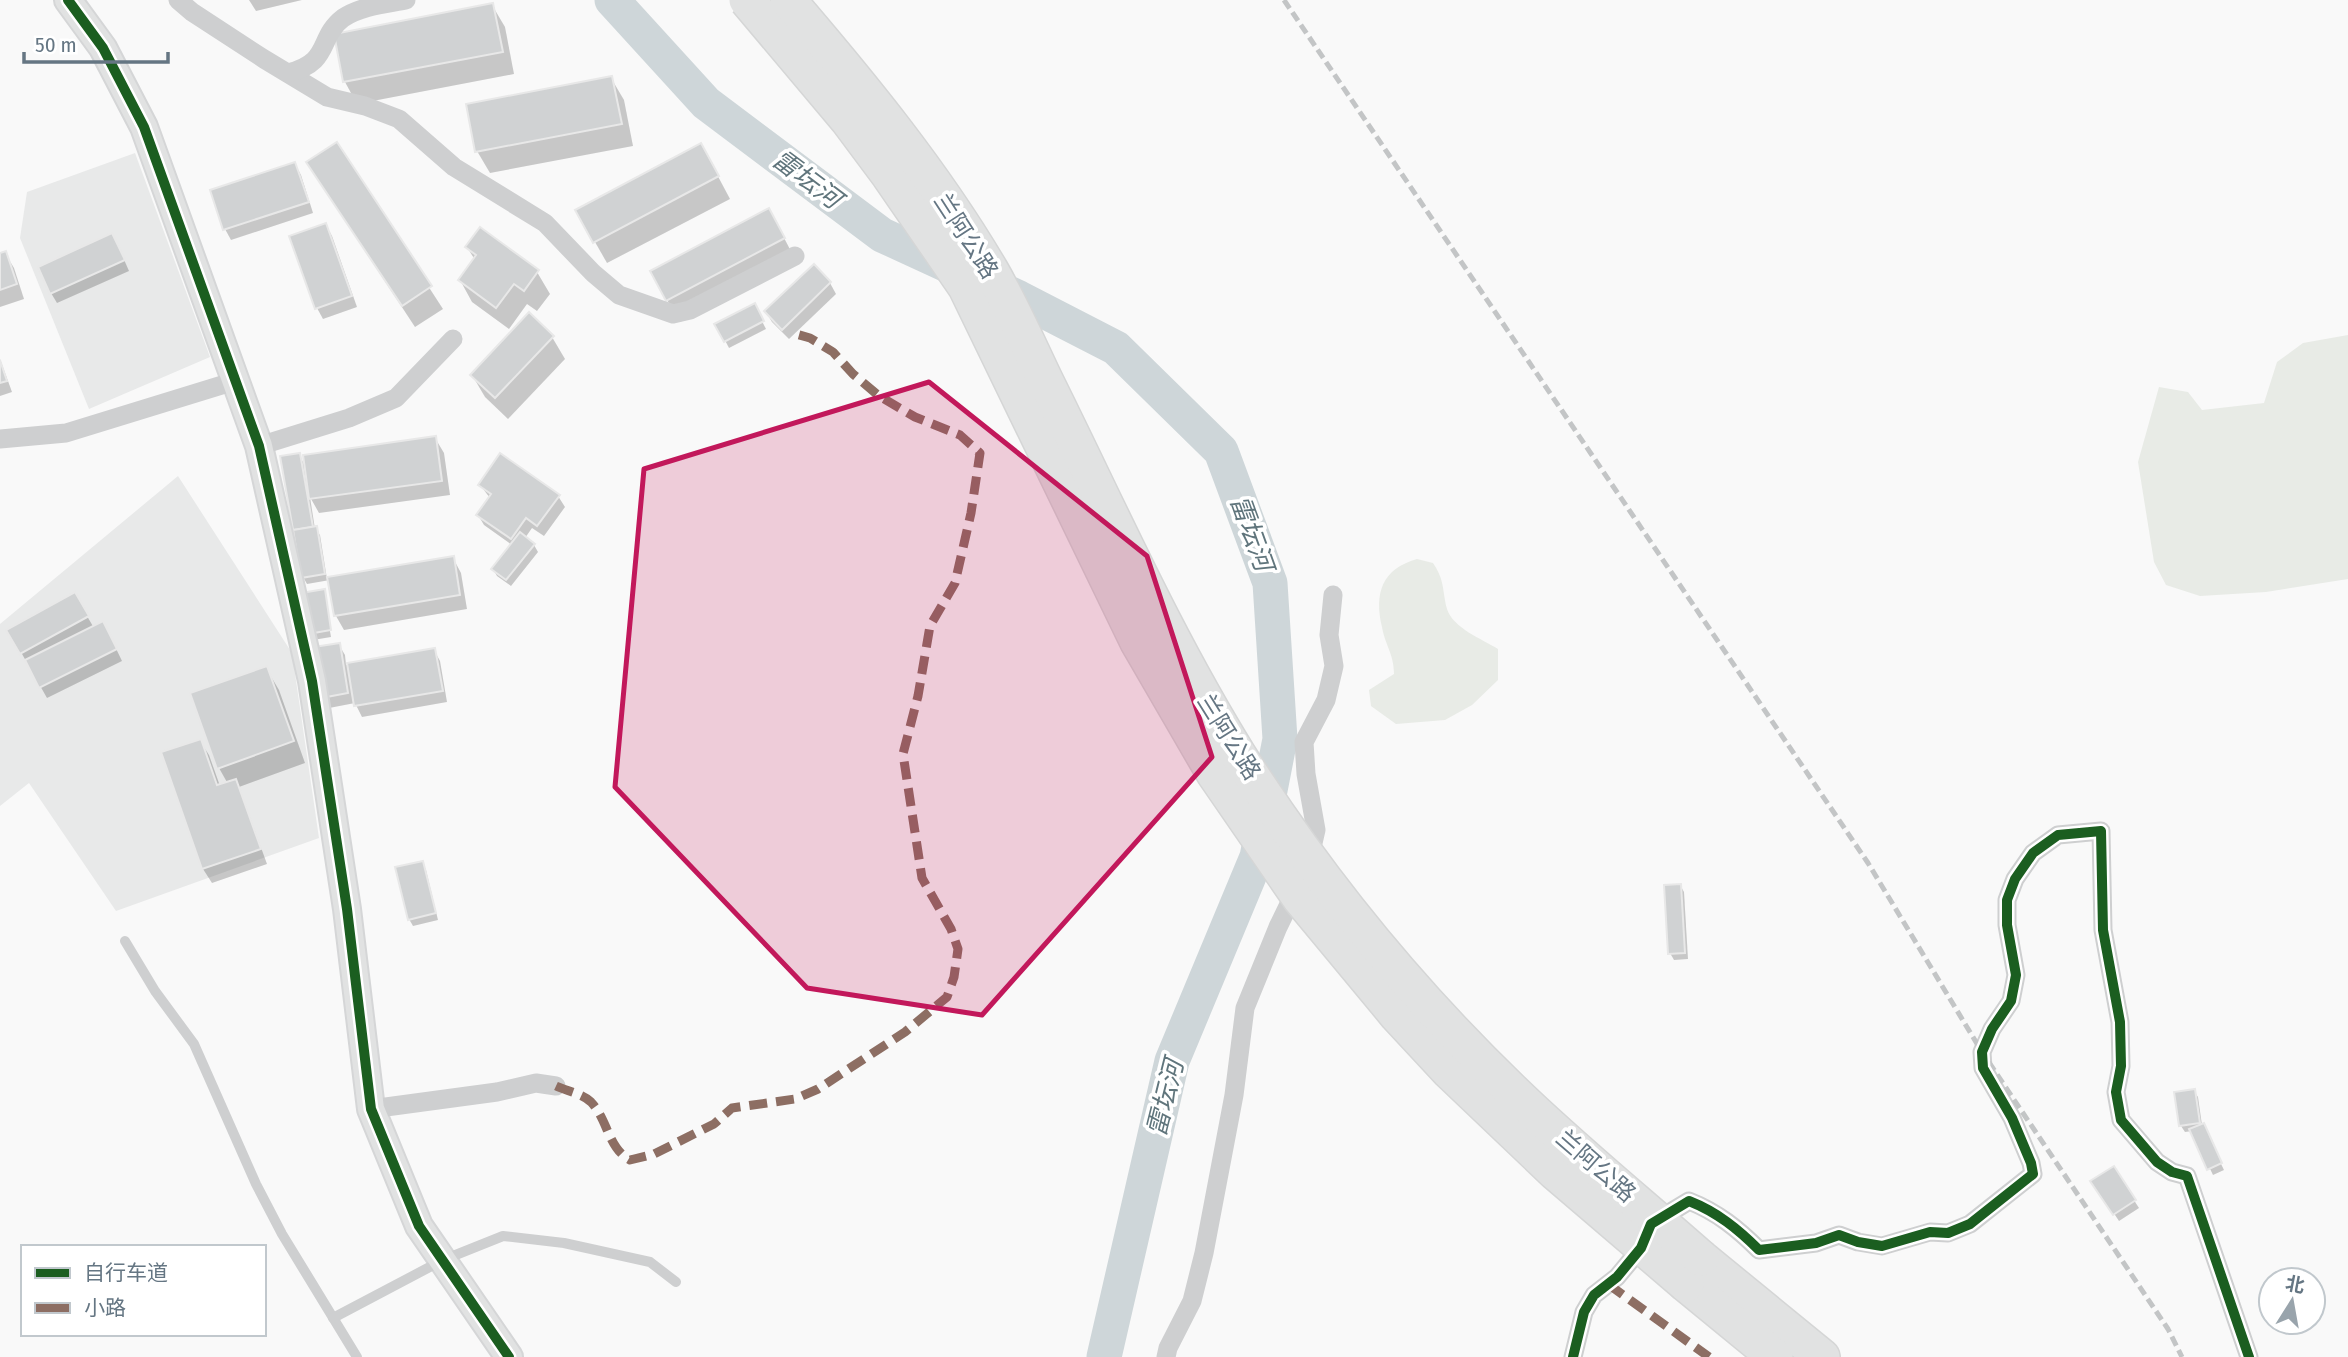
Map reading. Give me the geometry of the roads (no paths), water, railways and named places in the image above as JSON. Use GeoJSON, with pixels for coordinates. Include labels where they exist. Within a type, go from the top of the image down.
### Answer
{"type":"FeatureCollection","features":[{"type":"Feature","properties":{"kind":"highway","name":"兰阿公路"},"geometry":{"type":"LineString","coordinates":[[747,0],[848,120],[966,287],[1138,642],[1214,773],[1300,898],[1397,1015],[1449,1070],[1555,1172],[1694,1271],[1822,1357]]}},
{"type":"Feature","properties":{"kind":"highway","name":"兰阿公路"},"geometry":{"type":"LineString","coordinates":[[788,0],[881,113],[946,203],[992,273],[1165,628],[1227,736],[1281,819],[1371,938],[1470,1050],[1564,1140],[1775,1357]]}},
{"type":"Feature","properties":{"kind":"street"},"geometry":{"type":"LineString","coordinates":[[68,0],[103,48],[144,127],[259,446],[312,681],[347,909],[371,1109],[419,1226],[509,1357]]}},
{"type":"Feature","properties":{"kind":"street"},"geometry":{"type":"LineString","coordinates":[[178,0],[192,12],[327,97],[365,106],[399,119],[454,167],[545,222],[593,273],[619,295],[673,314],[690,310],[795,256]]}},
{"type":"Feature","properties":{"kind":"street"},"geometry":{"type":"LineString","coordinates":[[288,73],[307,68],[324,49],[333,28],[344,18],[360,9],[406,0]]}},
{"type":"Feature","properties":{"kind":"street"},"geometry":{"type":"LineString","coordinates":[[259,446],[349,418],[396,398],[453,339]]}},
{"type":"Feature","properties":{"kind":"street"},"geometry":{"type":"LineString","coordinates":[[0,439],[66,433],[235,381]]}},
{"type":"Feature","properties":{"kind":"street"},"geometry":{"type":"LineString","coordinates":[[1166,1357],[1192,1301],[1204,1254],[1234,1095],[1245,1008],[1278,927],[1308,865],[1316,830],[1306,774],[1304,742],[1326,700],[1334,666],[1329,635],[1333,594]]}},
{"type":"Feature","properties":{"kind":"street"},"geometry":{"type":"LineString","coordinates":[[1573,1357],[1584,1312],[1594,1296],[1617,1277],[1641,1248],[1651,1224],[1689,1201],[1704,1206],[1732,1224],[1759,1250],[1816,1243],[1839,1235],[1881,1246],[1930,1232],[1948,1233],[1970,1224],[2033,1174],[2012,1118],[1983,1068],[1982,1052],[1992,1029],[2011,1001],[2016,975],[2007,925],[2007,900],[2015,879],[2033,853],[2058,835],[2101,831],[2103,930],[2120,1022],[2121,1066],[2116,1092],[2121,1120],[2157,1162],[2187,1176],[2249,1357]]}},
{"type":"Feature","properties":{"kind":"street"},"geometry":{"type":"LineString","coordinates":[[371,1109],[497,1092],[536,1083],[556,1086]]}},
{"type":"Feature","properties":{"kind":"lane"},"geometry":{"type":"LineString","coordinates":[[125,941],[155,991],[194,1044],[271,1214],[358,1357]]}},
{"type":"Feature","properties":{"kind":"lane"},"geometry":{"type":"LineString","coordinates":[[333,1318],[443,1260],[503,1236],[564,1243],[650,1262],[676,1282]]}},
{"type":"Feature","properties":{"kind":"waterway","name":"雷坛河"},"geometry":{"type":"LineString","coordinates":[[612,0],[706,103],[882,235],[1019,298],[1116,348],[1221,451],[1270,583],[1280,739],[1257,857],[1172,1061],[1104,1357]]}},
{"type":"Feature","properties":{"kind":"railway"},"geometry":{"type":"LineString","coordinates":[[1284,0],[1868,863],[1982,1052],[2168,1329],[2182,1357]]}}]}
